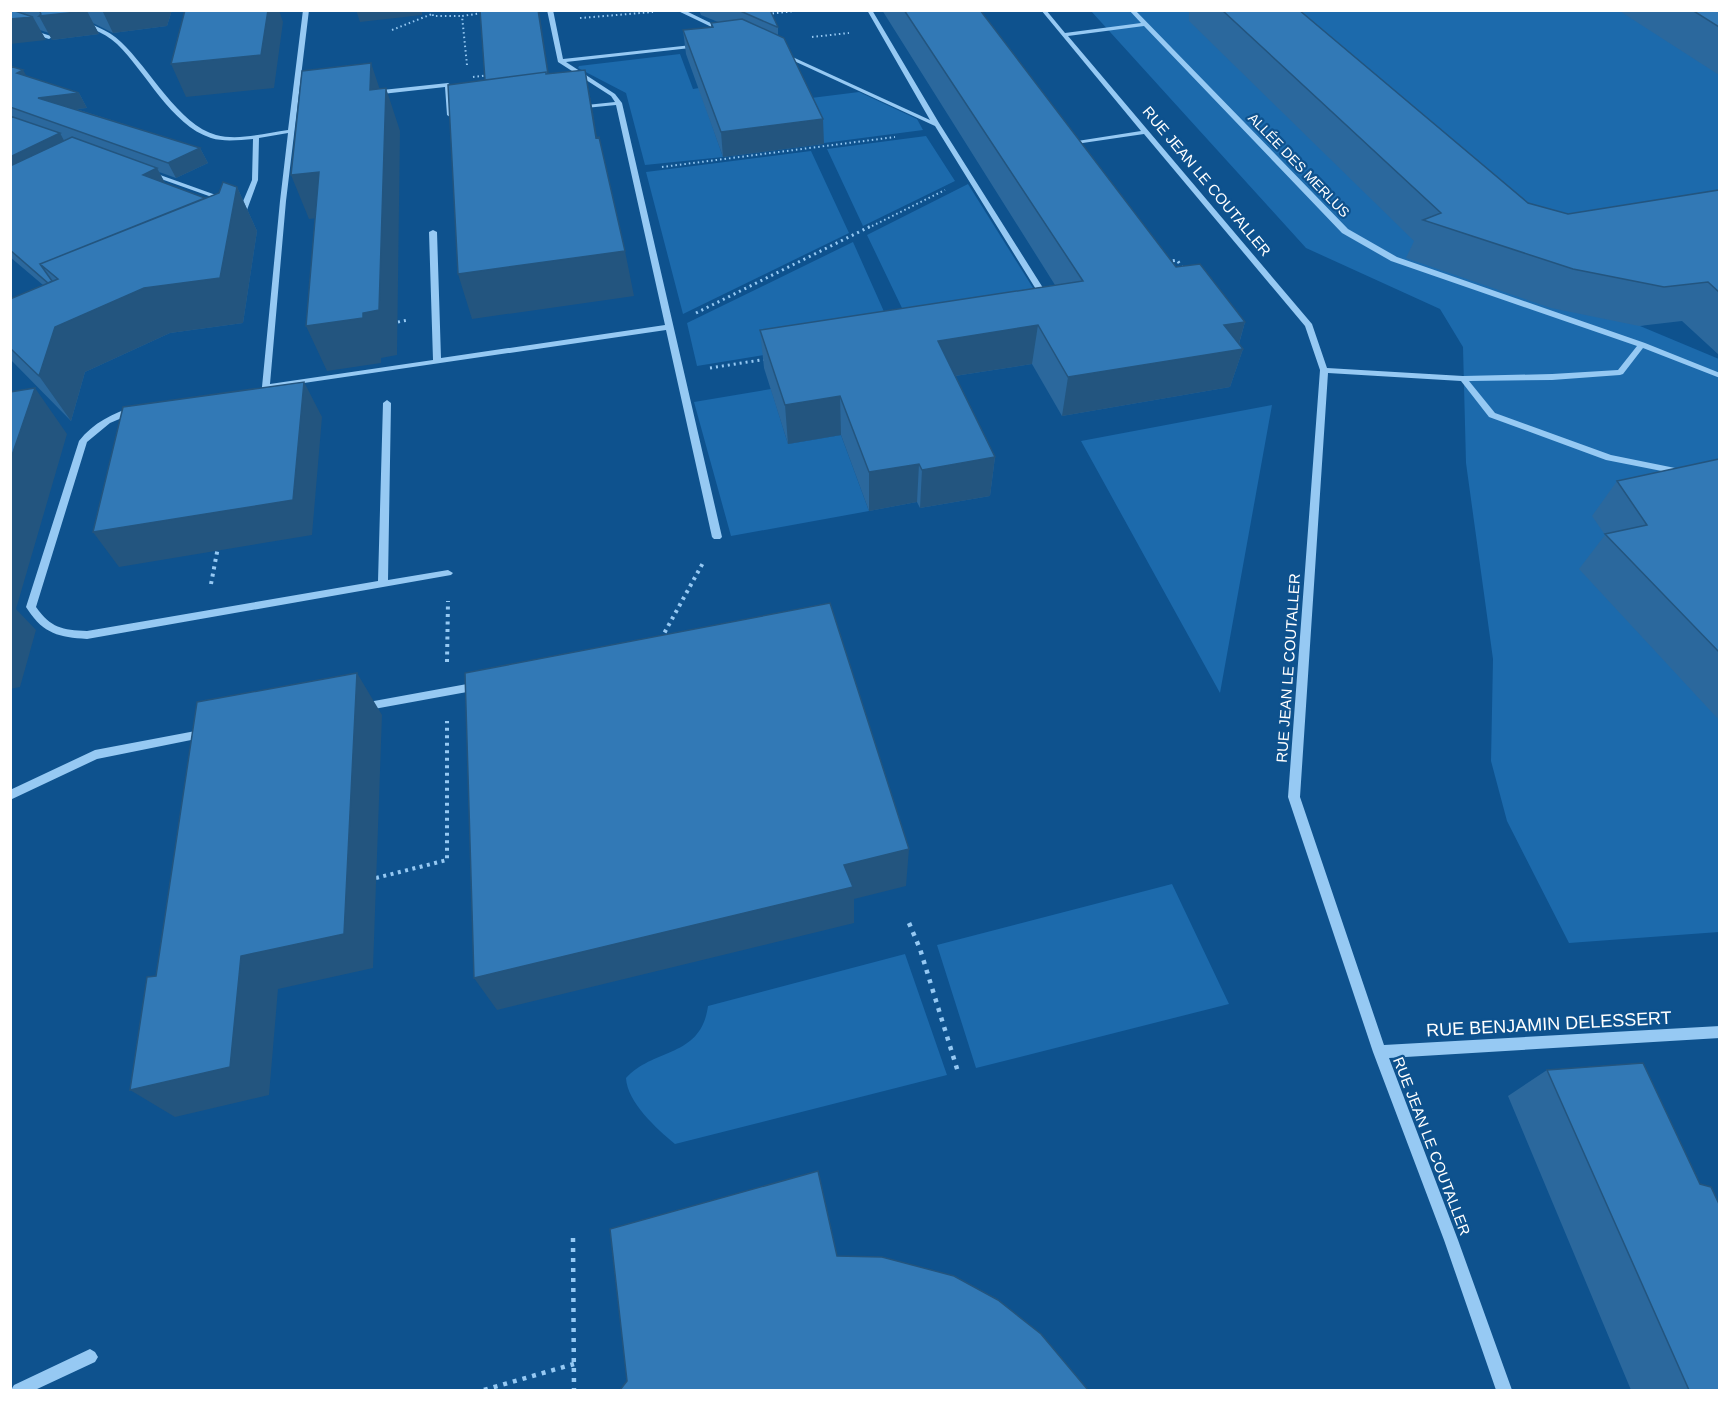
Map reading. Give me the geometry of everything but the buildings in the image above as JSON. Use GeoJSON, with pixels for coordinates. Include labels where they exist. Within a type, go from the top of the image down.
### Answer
{"type":"FeatureCollection","features":[{"type":"Feature","properties":{"kind":"street"},"geometry":{"type":"LineString","coordinates":[[71,10],[70,17],[103,32],[118,42],[188,122],[211,136],[233,138],[291,131]]}},
{"type":"Feature","properties":{"kind":"street"},"geometry":{"type":"LineString","coordinates":[[266,387],[291,131],[306,10]]}},
{"type":"Feature","properties":{"kind":"street"},"geometry":{"type":"LineString","coordinates":[[550,10],[560,61],[613,95],[619,103],[717,537]]}},
{"type":"Feature","properties":{"kind":"street"},"geometry":{"type":"LineString","coordinates":[[678,10],[724,30]]}},
{"type":"Feature","properties":{"kind":"street"},"geometry":{"type":"LineString","coordinates":[[869,10],[939,128],[1050,305]]}},
{"type":"Feature","properties":{"kind":"street","name":"RUE JEAN LE COUTALLER"},"geometry":{"type":"LineString","coordinates":[[1043,10],[1309,326],[1324,370],[1294,797],[1380,1052],[1451,1240],[1504,1390]]}},
{"type":"Feature","properties":{"kind":"street","name":"ALLÉE DES MERLUS"},"geometry":{"type":"LineString","coordinates":[[1131,10],[1345,231],[1394,259],[1642,345],[1719,376]]}},
{"type":"Feature","properties":{"kind":"street"},"geometry":{"type":"LineString","coordinates":[[1064,35],[1145,24]]}},
{"type":"Feature","properties":{"kind":"street"},"geometry":{"type":"LineString","coordinates":[[10,25],[49,37]]}},
{"type":"Feature","properties":{"kind":"street"},"geometry":{"type":"LineString","coordinates":[[560,61],[710,43]]}},
{"type":"Feature","properties":{"kind":"street"},"geometry":{"type":"LineString","coordinates":[[775,51],[939,128]]}},
{"type":"Feature","properties":{"kind":"street"},"geometry":{"type":"LineString","coordinates":[[363,94],[447,85],[451,123]]}},
{"type":"Feature","properties":{"kind":"street"},"geometry":{"type":"LineString","coordinates":[[295,102],[306,100]]}},
{"type":"Feature","properties":{"kind":"street"},"geometry":{"type":"LineString","coordinates":[[574,108],[619,103]]}},
{"type":"Feature","properties":{"kind":"street"},"geometry":{"type":"LineString","coordinates":[[1071,144],[1146,132]]}},
{"type":"Feature","properties":{"kind":"street"},"geometry":{"type":"LineString","coordinates":[[1064,135],[1078,153]]}},
{"type":"Feature","properties":{"kind":"street"},"geometry":{"type":"LineString","coordinates":[[238,224],[255,180],[256,136]]}},
{"type":"Feature","properties":{"kind":"street"},"geometry":{"type":"LineString","coordinates":[[145,171],[243,207]]}},
{"type":"Feature","properties":{"kind":"street"},"geometry":{"type":"LineString","coordinates":[[433,232],[436,362]]}},
{"type":"Feature","properties":{"kind":"street"},"geometry":{"type":"LineString","coordinates":[[255,389],[669,327]]}},
{"type":"Feature","properties":{"kind":"street"},"geometry":{"type":"LineString","coordinates":[[1324,370],[1463,379],[1552,378],[1620,372],[1642,345]]}},
{"type":"Feature","properties":{"kind":"street"},"geometry":{"type":"LineString","coordinates":[[1463,379],[1492,415],[1609,458],[1686,473]]}},
{"type":"Feature","properties":{"kind":"street"},"geometry":{"type":"LineString","coordinates":[[383,584],[387,403]]}},
{"type":"Feature","properties":{"kind":"street"},"geometry":{"type":"LineString","coordinates":[[146,407],[114,415],[97,426],[83,441],[31,607],[39,620],[59,634],[87,635],[448,573]]}},
{"type":"Feature","properties":{"kind":"street"},"geometry":{"type":"LineString","coordinates":[[352,708],[493,683]]}},
{"type":"Feature","properties":{"kind":"street"},"geometry":{"type":"LineString","coordinates":[[10,795],[95,755],[140,744],[223,730]]}},
{"type":"Feature","properties":{"kind":"street","name":"RUE BENJAMIN DELESSERT"},"geometry":{"type":"LineString","coordinates":[[1380,1052],[1719,1032]]}},
{"type":"Feature","properties":{"kind":"street"},"geometry":{"type":"LineString","coordinates":[[19,1390],[90,1357]]}},
{"type":"Feature","properties":{"kind":"path"},"geometry":{"type":"LineString","coordinates":[[759,15],[803,10]]}},
{"type":"Feature","properties":{"kind":"path"},"geometry":{"type":"LineString","coordinates":[[392,30],[432,12],[442,17],[484,13]]}},
{"type":"Feature","properties":{"kind":"path"},"geometry":{"type":"LineString","coordinates":[[552,21],[652,12]]}},
{"type":"Feature","properties":{"kind":"path"},"geometry":{"type":"LineString","coordinates":[[462,16],[468,72]]}},
{"type":"Feature","properties":{"kind":"path"},"geometry":{"type":"LineString","coordinates":[[804,38],[880,29]]}},
{"type":"Feature","properties":{"kind":"path"},"geometry":{"type":"LineString","coordinates":[[469,77],[490,75]]}},
{"type":"Feature","properties":{"kind":"path"},"geometry":{"type":"LineString","coordinates":[[634,171],[939,128]]}},
{"type":"Feature","properties":{"kind":"path"},"geometry":{"type":"LineString","coordinates":[[669,327],[970,178]]}},
{"type":"Feature","properties":{"kind":"path"},"geometry":{"type":"LineString","coordinates":[[1161,263],[1177,260],[1189,277]]}},
{"type":"Feature","properties":{"kind":"path"},"geometry":{"type":"LineString","coordinates":[[679,372],[770,358]]}},
{"type":"Feature","properties":{"kind":"path"},"geometry":{"type":"LineString","coordinates":[[660,641],[717,537]]}},
{"type":"Feature","properties":{"kind":"path"},"geometry":{"type":"LineString","coordinates":[[206,615],[218,544]]}},
{"type":"Feature","properties":{"kind":"path"},"geometry":{"type":"LineString","coordinates":[[376,878],[447,860],[448,573]]}},
{"type":"Feature","properties":{"kind":"path"},"geometry":{"type":"LineString","coordinates":[[909,923],[920,950],[958,1072]]}},
{"type":"Feature","properties":{"kind":"path"},"geometry":{"type":"LineString","coordinates":[[573,1238],[574,1390]]}},
{"type":"Feature","properties":{"kind":"path"},"geometry":{"type":"LineString","coordinates":[[484,1390],[574,1364]]}},
{"type":"Feature","properties":{"kind":"shaded area"},"geometry":{"type":"Polygon","coordinates":[[[1091,11],[1719,11],[1719,310],[1640,326],[1719,359],[1719,932],[1569,943],[1507,821],[1491,761],[1493,659],[1466,463],[1463,347],[1440,309],[1306,248],[1091,11]]]}},
{"type":"Feature","properties":{"kind":"shaded area"},"geometry":{"type":"Polygon","coordinates":[[[680,54],[693,89],[699,88],[723,157],[645,165],[626,93],[578,68],[579,66],[680,54]]]}},
{"type":"Feature","properties":{"kind":"shaded area"},"geometry":{"type":"Polygon","coordinates":[[[859,92],[917,119],[923,130],[824,143],[803,99],[859,92]]]}},
{"type":"Feature","properties":{"kind":"shaded area"},"geometry":{"type":"Polygon","coordinates":[[[926,136],[955,181],[863,226],[827,149],[926,136]]]}},
{"type":"Feature","properties":{"kind":"shaded area"},"geometry":{"type":"Polygon","coordinates":[[[811,151],[849,233],[683,314],[646,172],[811,151]]]}},
{"type":"Feature","properties":{"kind":"shaded area"},"geometry":{"type":"Polygon","coordinates":[[[968,184],[1048,312],[913,331],[867,235],[968,184]]]}},
{"type":"Feature","properties":{"kind":"shaded area"},"geometry":{"type":"Polygon","coordinates":[[[853,242],[894,334],[697,366],[687,323],[853,242]]]}},
{"type":"Feature","properties":{"kind":"shaded area"},"geometry":{"type":"Polygon","coordinates":[[[771,389],[788,444],[841,435],[869,511],[731,536],[694,402],[771,389]]]}},
{"type":"Feature","properties":{"kind":"shaded area"},"geometry":{"type":"Polygon","coordinates":[[[1272,405],[1220,693],[1081,441],[1272,405]]]}},
{"type":"Feature","properties":{"kind":"shaded area"},"geometry":{"type":"Polygon","coordinates":[[[1172,884],[1229,1004],[976,1068],[937,945],[1172,884]]]}},
{"type":"Feature","properties":{"kind":"shaded area"},"geometry":{"type":"Polygon","coordinates":[[[905,954],[947,1075],[675,1144],[652,1123],[632,1096],[626,1078],[650,1061],[687,1043],[704,1023],[708,1006],[905,954]]]}}]}
